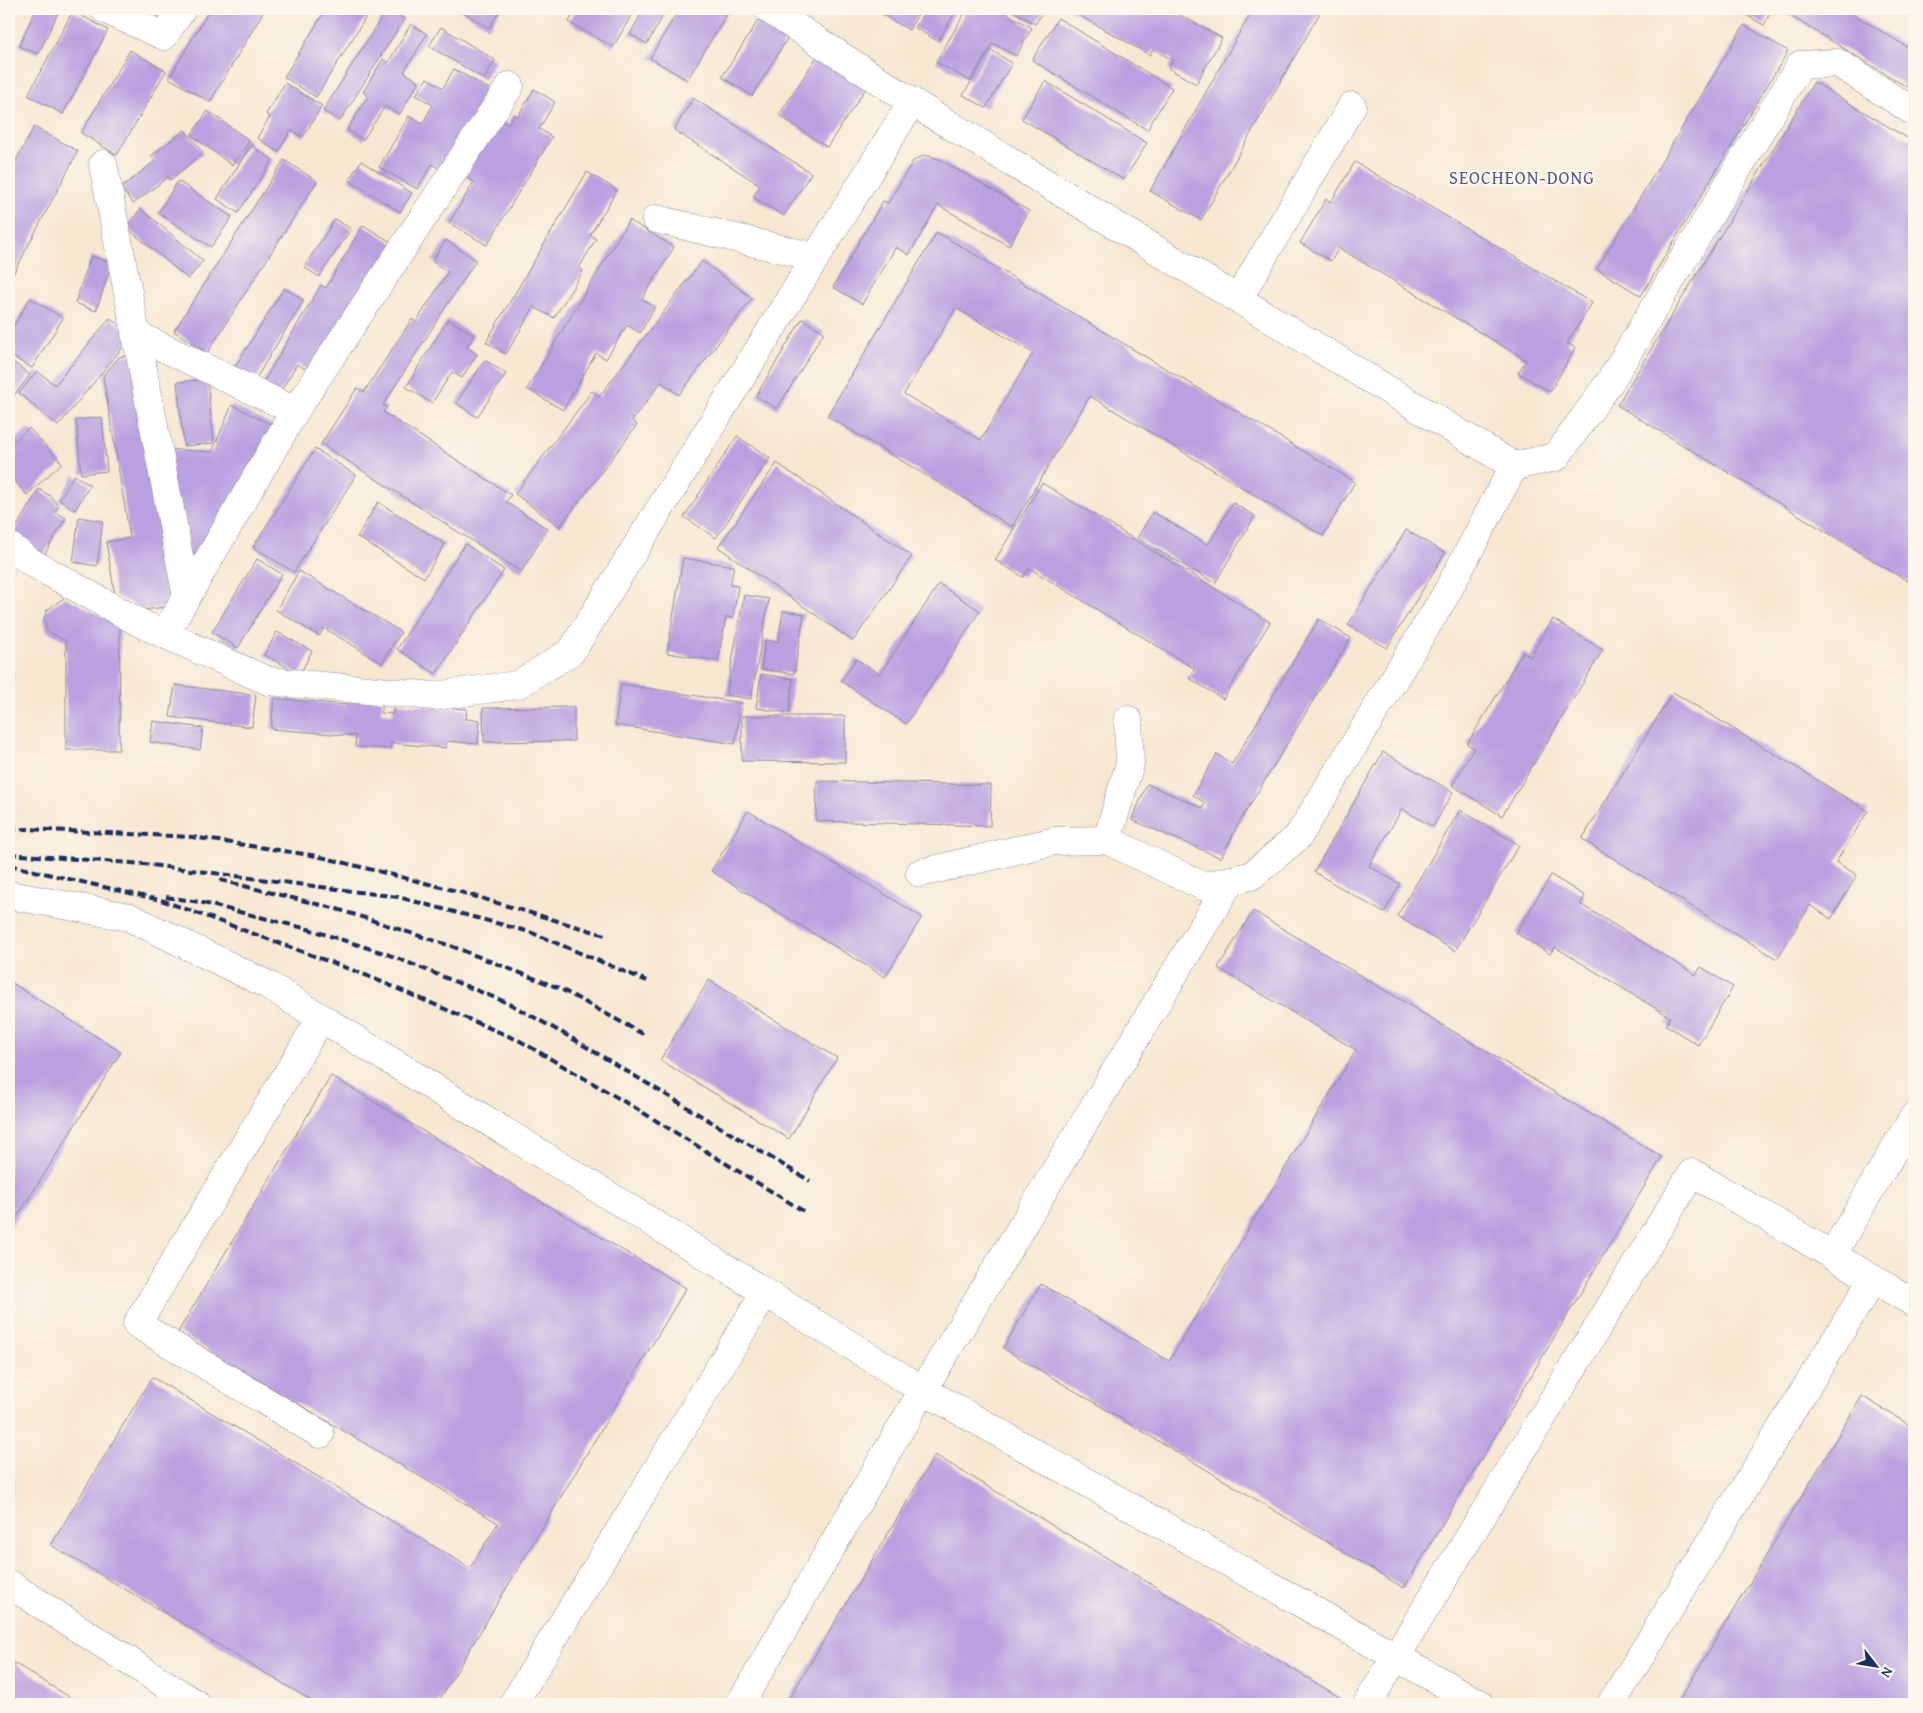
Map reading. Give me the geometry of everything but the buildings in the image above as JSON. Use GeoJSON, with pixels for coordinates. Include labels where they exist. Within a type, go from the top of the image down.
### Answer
{"type":"FeatureCollection","features":[{"type":"Feature","properties":{"kind":"street"},"geometry":{"type":"LineString","coordinates":[[104,9],[164,36],[182,9]]}},
{"type":"Feature","properties":{"kind":"street"},"geometry":{"type":"LineString","coordinates":[[768,9],[912,102],[1514,466],[1556,457],[1605,388],[1800,65],[1838,63],[1914,112]]}},
{"type":"Feature","properties":{"kind":"street"},"geometry":{"type":"LineString","coordinates":[[165,634],[295,411],[510,86]]}},
{"type":"Feature","properties":{"kind":"street"},"geometry":{"type":"LineString","coordinates":[[9,546],[38,566],[142,624],[268,681],[434,696],[517,685],[570,652],[912,102]]}},
{"type":"Feature","properties":{"kind":"street"},"geometry":{"type":"LineString","coordinates":[[1238,299],[1352,106]]}},
{"type":"Feature","properties":{"kind":"street"},"geometry":{"type":"LineString","coordinates":[[102,164],[187,597]]}},
{"type":"Feature","properties":{"kind":"street"},"geometry":{"type":"LineString","coordinates":[[656,219],[815,257]]}},
{"type":"Feature","properties":{"kind":"street"},"geometry":{"type":"LineString","coordinates":[[136,334],[295,411]]}},
{"type":"Feature","properties":{"kind":"street"},"geometry":{"type":"LineString","coordinates":[[920,873],[1055,842],[1107,840],[1203,886],[1252,876],[1298,836],[1446,594],[1514,466]]}},
{"type":"Feature","properties":{"kind":"street"},"geometry":{"type":"LineString","coordinates":[[1107,840],[1130,763],[1128,720]]}},
{"type":"Feature","properties":{"kind":"street"},"geometry":{"type":"LineString","coordinates":[[740,1704],[923,1390],[1231,880]]}},
{"type":"Feature","properties":{"kind":"street"},"geometry":{"type":"LineString","coordinates":[[9,894],[129,917],[268,986],[923,1390],[1397,1655],[1480,1704]]}},
{"type":"Feature","properties":{"kind":"street"},"geometry":{"type":"LineString","coordinates":[[320,1434],[137,1324],[321,1018]]}},
{"type":"Feature","properties":{"kind":"street"},"geometry":{"type":"LineString","coordinates":[[1832,1255],[1914,1116]]}},
{"type":"Feature","properties":{"kind":"street"},"geometry":{"type":"LineString","coordinates":[[1367,1704],[1692,1173],[1914,1304]]}},
{"type":"Feature","properties":{"kind":"street"},"geometry":{"type":"LineString","coordinates":[[1612,1704],[1873,1279]]}},
{"type":"Feature","properties":{"kind":"street"},"geometry":{"type":"LineString","coordinates":[[513,1704],[765,1293]]}},
{"type":"Feature","properties":{"kind":"street"},"geometry":{"type":"LineString","coordinates":[[9,1584],[196,1704]]}},
{"type":"Feature","properties":{"kind":"railway"},"geometry":{"type":"LineString","coordinates":[[9,830],[27,829],[192,837],[317,856],[457,891],[605,935]]}},
{"type":"Feature","properties":{"kind":"railway"},"geometry":{"type":"LineString","coordinates":[[9,854],[144,864],[398,897],[530,932],[647,981]]}},
{"type":"Feature","properties":{"kind":"railway"},"geometry":{"type":"LineString","coordinates":[[9,865],[164,901],[363,974],[520,1041],[637,1109],[805,1212]]}},
{"type":"Feature","properties":{"kind":"railway"},"geometry":{"type":"LineString","coordinates":[[220,880],[337,909],[451,946],[559,988],[643,1034]]}},
{"type":"Feature","properties":{"kind":"railway"},"geometry":{"type":"LineString","coordinates":[[166,897],[199,902],[308,929],[387,954],[508,1003],[568,1036],[810,1181]]}},
{"type":"Feature","properties":{"kind":"district","name":"SEOCHEON-DONG"},"geometry":{"type":"Point","coordinates":[1522,178]}}]}
